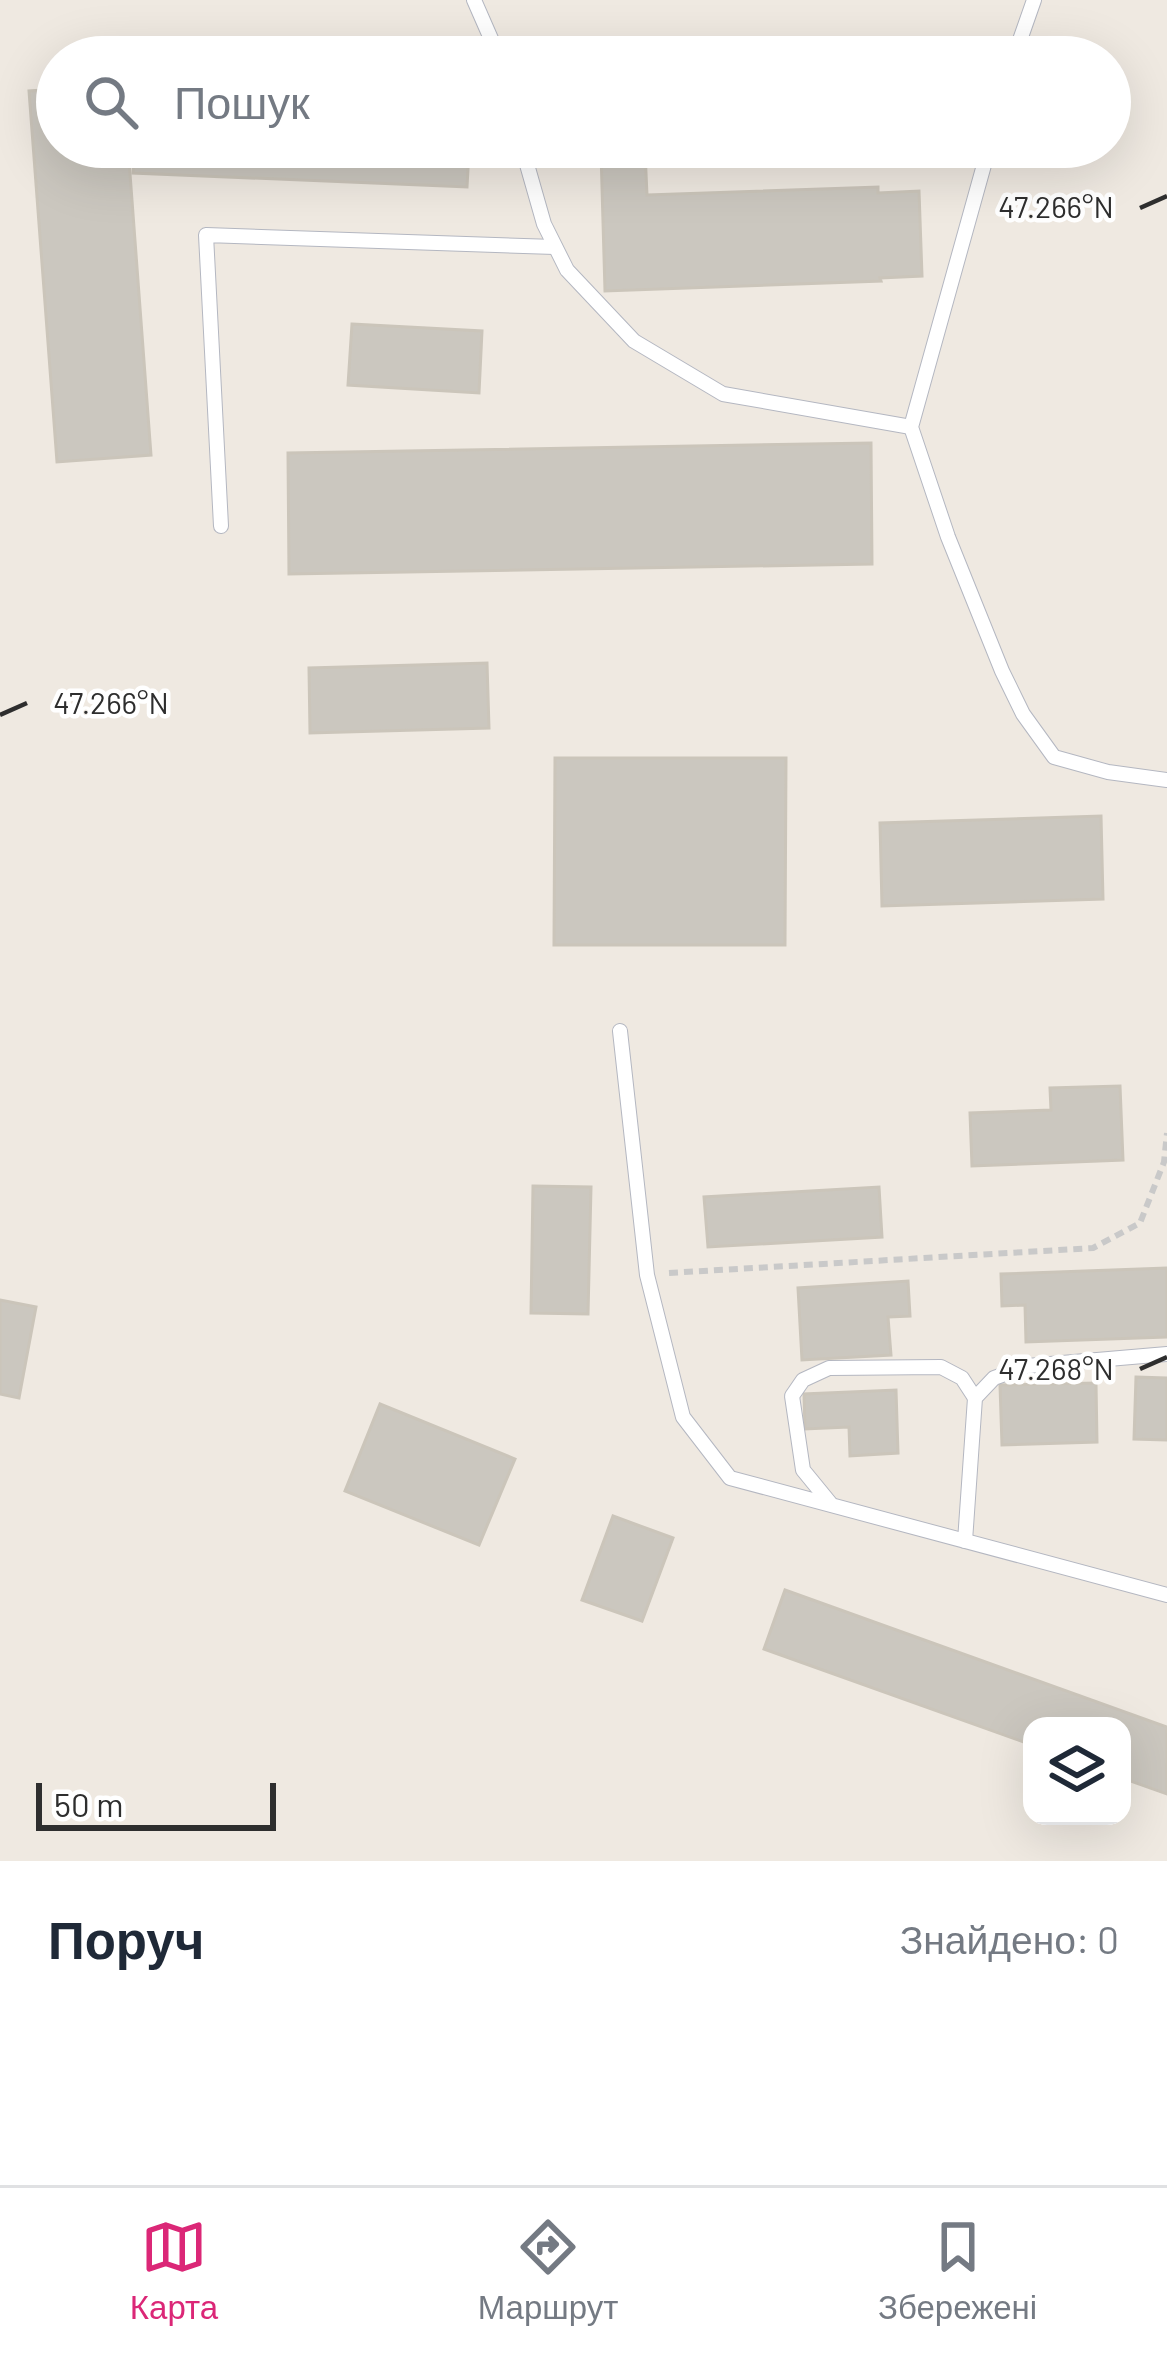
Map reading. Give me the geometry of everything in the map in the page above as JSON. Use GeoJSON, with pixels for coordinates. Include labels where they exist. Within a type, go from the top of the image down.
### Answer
{"type":"FeatureCollection","features":[{"type":"Feature","properties":{"kind":"lane"},"geometry":{"type":"LineString","coordinates":[[474,0],[490,36]]}},
{"type":"Feature","properties":{"kind":"lane"},"geometry":{"type":"LineString","coordinates":[[1021,36],[1034,0]]}},
{"type":"Feature","properties":{"kind":"lane"},"geometry":{"type":"LineString","coordinates":[[528,168],[544,224],[566,270],[634,341],[723,394],[910,427]]}},
{"type":"Feature","properties":{"kind":"lane"},"geometry":{"type":"LineString","coordinates":[[983,168],[910,427],[1002,671],[1023,714],[1054,757],[1108,772],[1167,780]]}},
{"type":"Feature","properties":{"kind":"lane"},"geometry":{"type":"LineString","coordinates":[[221,526],[206,235],[555,247]]}},
{"type":"Feature","properties":{"kind":"lane"},"geometry":{"type":"LineString","coordinates":[[620,1031],[646,1275],[683,1417],[730,1478],[1167,1595]]}},
{"type":"Feature","properties":{"kind":"lane"},"geometry":{"type":"LineString","coordinates":[[974,1398],[994,1378],[1028,1366],[1167,1354]]}},
{"type":"Feature","properties":{"kind":"lane"},"geometry":{"type":"LineString","coordinates":[[832,1505],[803,1470],[792,1419],[792,1396],[803,1380],[829,1368],[941,1367],[962,1378],[974,1398],[965,1541]]}},
{"type":"Feature","properties":{"kind":"path"},"geometry":{"type":"LineString","coordinates":[[646,1275],[1093,1248],[1140,1223],[1164,1162],[1167,1133]]}},
{"type":"Feature","properties":{"kind":"building"},"geometry":{"type":"Polygon","coordinates":[[[36,90],[36,168],[130,168],[151,455],[57,462],[29,91],[36,90]]]}},
{"type":"Feature","properties":{"kind":"building"},"geometry":{"type":"Polygon","coordinates":[[[133,168],[468,168],[467,187],[133,173],[133,168]]]}},
{"type":"Feature","properties":{"kind":"building"},"geometry":{"type":"Polygon","coordinates":[[[601,168],[646,168],[647,195],[878,187],[878,193],[919,191],[922,276],[605,291],[601,168]]]}},
{"type":"Feature","properties":{"kind":"building"},"geometry":{"type":"Polygon","coordinates":[[[352,324],[482,331],[479,393],[348,385],[352,324]]]}},
{"type":"Feature","properties":{"kind":"building"},"geometry":{"type":"Polygon","coordinates":[[[871,443],[872,564],[289,574],[288,453],[871,443]]]}},
{"type":"Feature","properties":{"kind":"building"},"geometry":{"type":"Polygon","coordinates":[[[487,663],[489,728],[310,733],[309,668],[487,663]]]}},
{"type":"Feature","properties":{"kind":"building"},"geometry":{"type":"Polygon","coordinates":[[[555,758],[786,758],[785,945],[554,945],[555,758]]]}},
{"type":"Feature","properties":{"kind":"building"},"geometry":{"type":"Polygon","coordinates":[[[1101,816],[1103,899],[882,906],[880,823],[1101,816]]]}},
{"type":"Feature","properties":{"kind":"building"},"geometry":{"type":"Polygon","coordinates":[[[1120,1086],[1123,1160],[972,1166],[970,1113],[1051,1110],[1050,1088],[1120,1086]]]}},
{"type":"Feature","properties":{"kind":"building"},"geometry":{"type":"Polygon","coordinates":[[[533,1186],[591,1187],[588,1314],[531,1313],[533,1186]]]}},
{"type":"Feature","properties":{"kind":"building"},"geometry":{"type":"Polygon","coordinates":[[[879,1187],[882,1237],[708,1247],[704,1197],[879,1187]]]}},
{"type":"Feature","properties":{"kind":"building"},"geometry":{"type":"Polygon","coordinates":[[[1167,1268],[1167,1337],[1026,1342],[1025,1305],[1002,1306],[1001,1274],[1167,1268]]]}},
{"type":"Feature","properties":{"kind":"building"},"geometry":{"type":"Polygon","coordinates":[[[908,1281],[910,1316],[888,1317],[891,1355],[802,1360],[798,1288],[908,1281]]]}},
{"type":"Feature","properties":{"kind":"building"},"geometry":{"type":"Polygon","coordinates":[[[0,1300],[36,1307],[19,1398],[0,1394],[0,1300]]]}},
{"type":"Feature","properties":{"kind":"building"},"geometry":{"type":"Polygon","coordinates":[[[1136,1377],[1167,1378],[1167,1440],[1134,1439],[1136,1377]]]}},
{"type":"Feature","properties":{"kind":"building"},"geometry":{"type":"Polygon","coordinates":[[[1096,1383],[1097,1442],[1002,1445],[1000,1385],[1096,1383]]]}},
{"type":"Feature","properties":{"kind":"building"},"geometry":{"type":"Polygon","coordinates":[[[896,1390],[898,1453],[850,1456],[849,1427],[805,1429],[804,1394],[896,1390]]]}},
{"type":"Feature","properties":{"kind":"building"},"geometry":{"type":"Polygon","coordinates":[[[380,1404],[515,1459],[479,1545],[345,1491],[380,1404]]]}},
{"type":"Feature","properties":{"kind":"building"},"geometry":{"type":"Polygon","coordinates":[[[613,1516],[673,1538],[642,1621],[582,1600],[613,1516]]]}},
{"type":"Feature","properties":{"kind":"building"},"geometry":{"type":"Polygon","coordinates":[[[785,1590],[1167,1727],[1167,1794],[1131,1781],[1131,1717],[1023,1717],[1023,1742],[764,1649],[785,1590]]]}}]}
